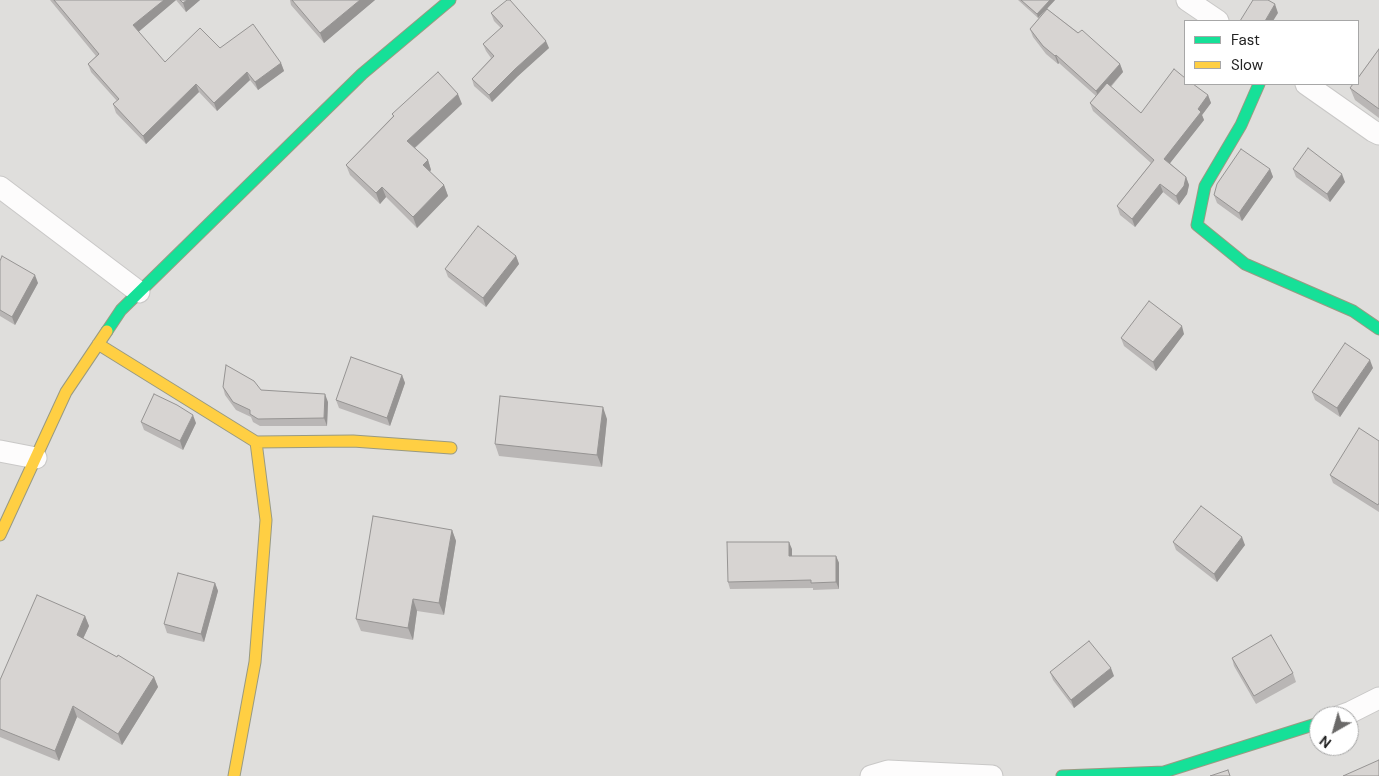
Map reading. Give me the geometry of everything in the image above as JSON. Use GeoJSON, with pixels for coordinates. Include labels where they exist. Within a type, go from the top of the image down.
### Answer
{"type":"FeatureCollection","features":[{"type":"Feature","properties":{"kind":"street"},"geometry":{"type":"LineString","coordinates":[[0,535],[66,392],[121,310],[362,74],[450,0]]}},
{"type":"Feature","properties":{"kind":"street"},"geometry":{"type":"LineString","coordinates":[[1187,0],[1217,20]]}},
{"type":"Feature","properties":{"kind":"street"},"geometry":{"type":"LineString","coordinates":[[1259,85],[1241,125],[1205,186],[1197,225],[1245,264],[1353,311],[1379,329]]}},
{"type":"Feature","properties":{"kind":"street"},"geometry":{"type":"LineString","coordinates":[[1307,85],[1379,134]]}},
{"type":"Feature","properties":{"kind":"street"},"geometry":{"type":"LineString","coordinates":[[0,187],[139,292]]}},
{"type":"Feature","properties":{"kind":"street"},"geometry":{"type":"LineString","coordinates":[[98,344],[256,442],[353,441],[451,448]]}},
{"type":"Feature","properties":{"kind":"street"},"geometry":{"type":"LineString","coordinates":[[234,776],[255,662],[266,520],[256,442]]}},
{"type":"Feature","properties":{"kind":"street"},"geometry":{"type":"LineString","coordinates":[[0,451],[36,458]]}},
{"type":"Feature","properties":{"kind":"street"},"geometry":{"type":"LineString","coordinates":[[1359,708],[1379,698]]}},
{"type":"Feature","properties":{"kind":"street"},"geometry":{"type":"LineString","coordinates":[[1062,776],[1164,772],[1309,726]]}},
{"type":"Feature","properties":{"kind":"street"},"geometry":{"type":"LineString","coordinates":[[870,776],[888,770],[992,776]]}},
{"type":"Feature","properties":{"kind":"shaded area"},"geometry":{"type":"Polygon","coordinates":[[[0,0],[1379,0],[1379,776],[0,776],[0,0]]]}},
{"type":"Feature","properties":{"kind":"building"},"geometry":{"type":"Polygon","coordinates":[[[54,0],[164,0],[133,25],[165,62],[200,28],[220,48],[253,24],[281,63],[255,82],[247,72],[214,103],[196,84],[143,136],[113,104],[119,99],[88,64],[99,54],[54,0]]]}},
{"type":"Feature","properties":{"kind":"building"},"geometry":{"type":"Polygon","coordinates":[[[292,0],[360,0],[320,33],[292,0]]]}},
{"type":"Feature","properties":{"kind":"building"},"geometry":{"type":"Polygon","coordinates":[[[507,0],[510,0],[546,41],[489,95],[472,79],[494,56],[483,44],[503,26],[491,13],[507,0]]]}},
{"type":"Feature","properties":{"kind":"building"},"geometry":{"type":"Polygon","coordinates":[[[1021,0],[1050,0],[1037,14],[1021,0]]]}},
{"type":"Feature","properties":{"kind":"building"},"geometry":{"type":"Polygon","coordinates":[[[1253,0],[1268,0],[1275,4],[1266,20],[1241,20],[1253,0]]]}},
{"type":"Feature","properties":{"kind":"building"},"geometry":{"type":"Polygon","coordinates":[[[1047,9],[1078,33],[1082,30],[1120,64],[1096,91],[1056,55],[1043,46],[1030,29],[1047,9]]]}},
{"type":"Feature","properties":{"kind":"building"},"geometry":{"type":"Polygon","coordinates":[[[1379,49],[1379,109],[1350,88],[1352,85],[1359,85],[1359,77],[1379,49]]]}},
{"type":"Feature","properties":{"kind":"building"},"geometry":{"type":"Polygon","coordinates":[[[1174,69],[1184,77],[1184,85],[1194,85],[1208,95],[1198,109],[1201,112],[1164,159],[1186,177],[1184,186],[1176,196],[1160,184],[1132,219],[1117,206],[1154,160],[1090,103],[1107,83],[1141,113],[1174,69]]]}},
{"type":"Feature","properties":{"kind":"building"},"geometry":{"type":"Polygon","coordinates":[[[438,72],[458,94],[407,141],[428,160],[423,165],[444,185],[413,217],[382,187],[376,193],[346,165],[394,116],[392,114],[438,72]]]}},
{"type":"Feature","properties":{"kind":"building"},"geometry":{"type":"Polygon","coordinates":[[[1308,148],[1342,174],[1327,194],[1293,169],[1308,148]]]}},
{"type":"Feature","properties":{"kind":"building"},"geometry":{"type":"Polygon","coordinates":[[[1241,149],[1270,169],[1239,213],[1214,195],[1217,184],[1241,149]]]}},
{"type":"Feature","properties":{"kind":"building"},"geometry":{"type":"Polygon","coordinates":[[[478,226],[516,256],[483,298],[445,269],[478,226]]]}},
{"type":"Feature","properties":{"kind":"building"},"geometry":{"type":"Polygon","coordinates":[[[2,256],[35,275],[12,317],[0,310],[0,261],[2,256]]]}},
{"type":"Feature","properties":{"kind":"building"},"geometry":{"type":"Polygon","coordinates":[[[1149,301],[1182,326],[1153,362],[1121,338],[1149,301]]]}},
{"type":"Feature","properties":{"kind":"building"},"geometry":{"type":"Polygon","coordinates":[[[1345,343],[1370,360],[1337,408],[1312,392],[1345,343]]]}},
{"type":"Feature","properties":{"kind":"building"},"geometry":{"type":"Polygon","coordinates":[[[351,357],[402,375],[387,418],[336,400],[351,357]]]}},
{"type":"Feature","properties":{"kind":"building"},"geometry":{"type":"Polygon","coordinates":[[[226,365],[254,381],[261,390],[325,394],[324,418],[258,419],[250,414],[250,410],[233,402],[223,387],[226,365]]]}},
{"type":"Feature","properties":{"kind":"building"},"geometry":{"type":"Polygon","coordinates":[[[154,394],[193,415],[180,441],[141,422],[154,394]]]}},
{"type":"Feature","properties":{"kind":"building"},"geometry":{"type":"Polygon","coordinates":[[[500,396],[603,407],[597,455],[495,444],[500,396]]]}},
{"type":"Feature","properties":{"kind":"building"},"geometry":{"type":"Polygon","coordinates":[[[1359,428],[1379,441],[1378,505],[1330,475],[1359,428]]]}},
{"type":"Feature","properties":{"kind":"building"},"geometry":{"type":"Polygon","coordinates":[[[1201,506],[1242,537],[1214,574],[1173,542],[1201,506]]]}},
{"type":"Feature","properties":{"kind":"building"},"geometry":{"type":"Polygon","coordinates":[[[373,516],[452,530],[439,603],[413,599],[408,628],[356,619],[373,516]]]}},
{"type":"Feature","properties":{"kind":"building"},"geometry":{"type":"Polygon","coordinates":[[[727,542],[789,542],[789,556],[836,556],[836,582],[811,583],[811,580],[728,582],[727,542]]]}},
{"type":"Feature","properties":{"kind":"building"},"geometry":{"type":"Polygon","coordinates":[[[178,573],[215,583],[201,634],[164,624],[178,573]]]}},
{"type":"Feature","properties":{"kind":"building"},"geometry":{"type":"Polygon","coordinates":[[[37,595],[85,616],[77,635],[117,657],[118,655],[154,677],[118,734],[73,706],[55,751],[0,729],[0,680],[37,595]]]}},
{"type":"Feature","properties":{"kind":"building"},"geometry":{"type":"Polygon","coordinates":[[[1271,635],[1293,673],[1254,696],[1232,658],[1271,635]]]}},
{"type":"Feature","properties":{"kind":"building"},"geometry":{"type":"Polygon","coordinates":[[[1089,641],[1111,668],[1071,700],[1050,672],[1089,641]]]}},
{"type":"Feature","properties":{"kind":"building"},"geometry":{"type":"Polygon","coordinates":[[[1379,760],[1379,776],[1343,776],[1379,760]]]}},
{"type":"Feature","properties":{"kind":"building"},"geometry":{"type":"Polygon","coordinates":[[[1228,770],[1230,776],[1210,776],[1228,770]]]}},
{"type":"Feature","properties":{"kind":"traffic: fast"},"geometry":{"type":"LineString","coordinates":[[107,331],[121,310],[362,74],[450,0]]}},
{"type":"Feature","properties":{"kind":"traffic: fast"},"geometry":{"type":"LineString","coordinates":[[1259,85],[1241,125],[1205,186],[1197,225],[1245,264],[1353,311],[1379,329]]}},
{"type":"Feature","properties":{"kind":"traffic: fast"},"geometry":{"type":"LineString","coordinates":[[1062,776],[1164,772],[1309,726]]}},
{"type":"Feature","properties":{"kind":"traffic: slow"},"geometry":{"type":"LineString","coordinates":[[0,535],[66,392],[107,331]]}},
{"type":"Feature","properties":{"kind":"traffic: slow"},"geometry":{"type":"LineString","coordinates":[[98,344],[256,442],[353,441],[451,448]]}},
{"type":"Feature","properties":{"kind":"traffic: slow"},"geometry":{"type":"LineString","coordinates":[[234,776],[255,662],[266,520],[256,442]]}}]}
